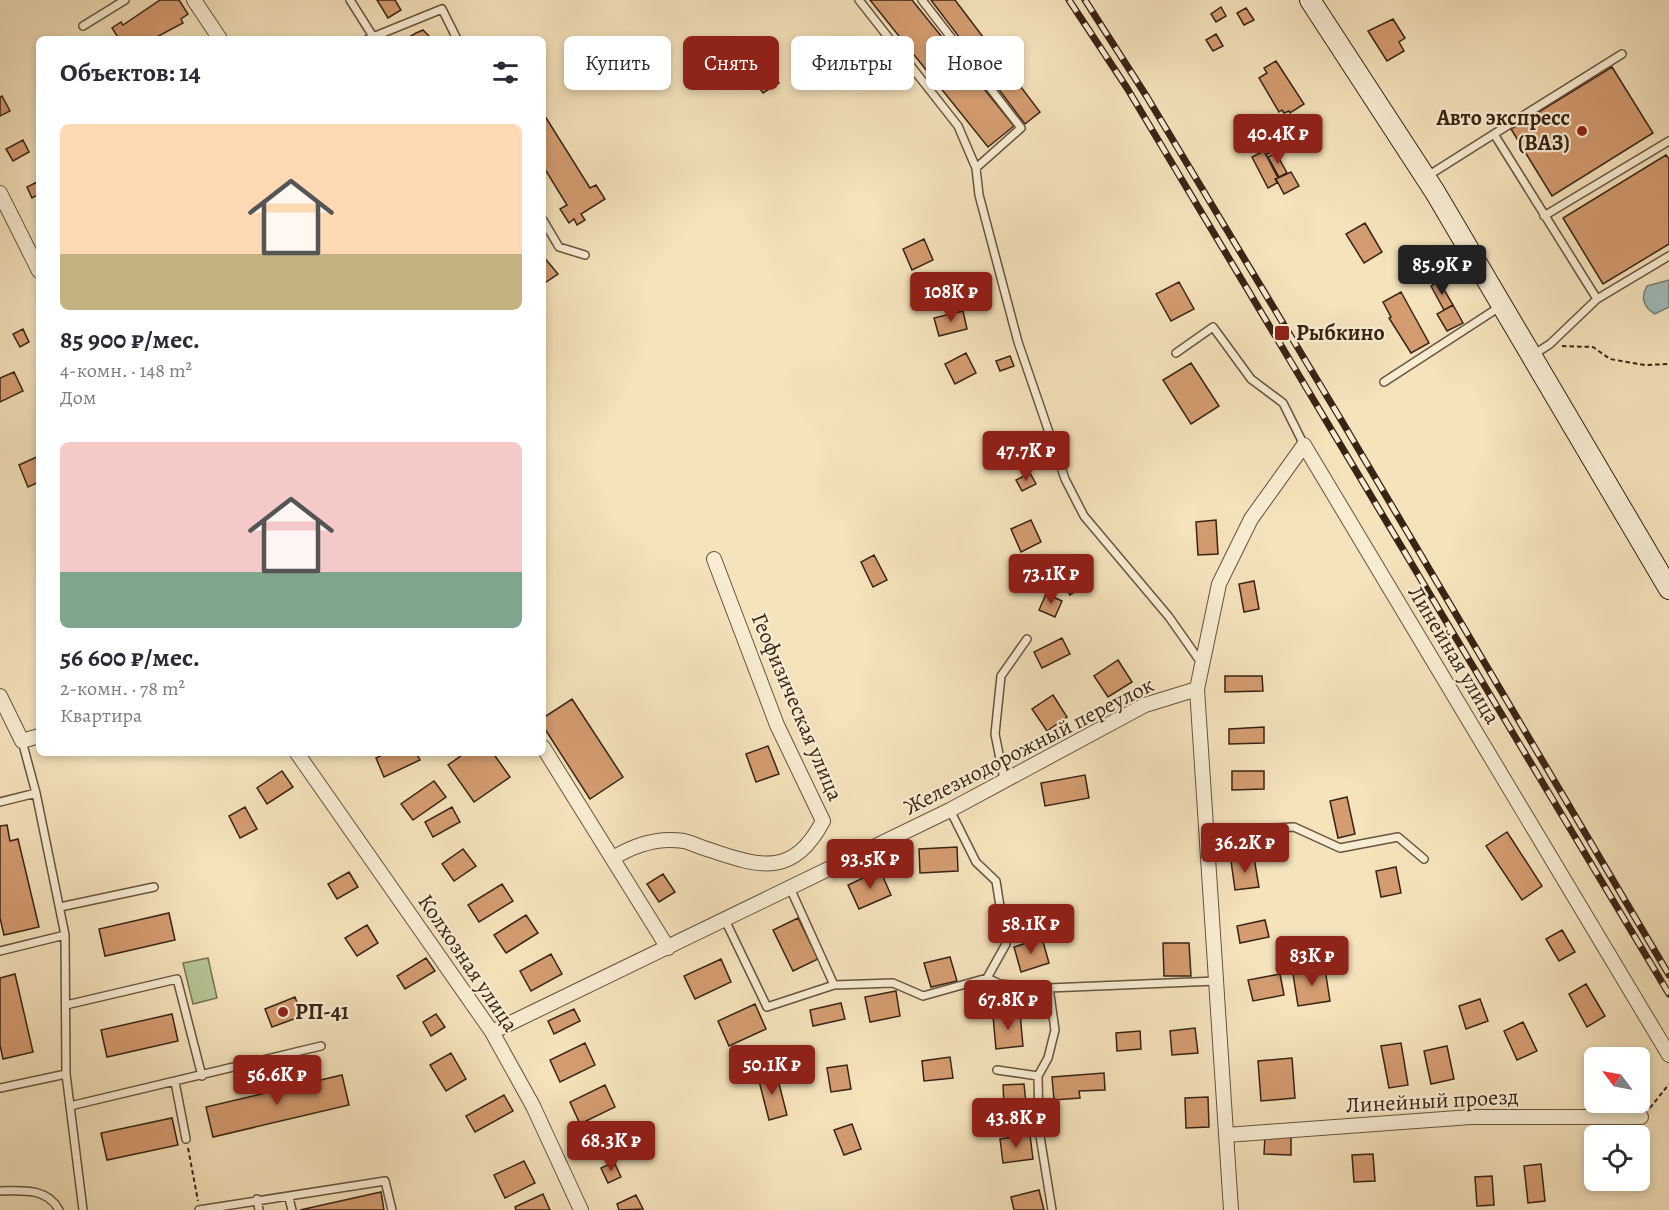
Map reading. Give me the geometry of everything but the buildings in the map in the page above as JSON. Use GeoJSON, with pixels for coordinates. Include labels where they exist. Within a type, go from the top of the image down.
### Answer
{"type":"FeatureCollection","features":[{"type":"Feature","properties":{"kind":"main road"},"geometry":{"type":"LineString","coordinates":[[1310,0],[1426,177],[1503,304],[1669,590]]}},
{"type":"Feature","properties":{"kind":"street"},"geometry":{"type":"LineString","coordinates":[[194,0],[218,36]]}},
{"type":"Feature","properties":{"kind":"street"},"geometry":{"type":"LineString","coordinates":[[0,193],[36,265]]}},
{"type":"Feature","properties":{"kind":"street"},"geometry":{"type":"LineString","coordinates":[[1231,1210],[1197,689],[1219,584],[1251,519],[1304,445]]}},
{"type":"Feature","properties":{"kind":"street","name":"Линейная улица"},"geometry":{"type":"LineString","coordinates":[[1304,445],[1669,1055]]}},
{"type":"Feature","properties":{"kind":"street","name":"Геофизическая улица"},"geometry":{"type":"LineString","coordinates":[[714,559],[773,714],[823,821],[814,838],[802,850],[778,864]]}},
{"type":"Feature","properties":{"kind":"street","name":"Железнодорожный переулок"},"geometry":{"type":"LineString","coordinates":[[492,1032],[950,810],[1145,705],[1197,689]]}},
{"type":"Feature","properties":{"kind":"street"},"geometry":{"type":"LineString","coordinates":[[0,696],[22,741],[36,736]]}},
{"type":"Feature","properties":{"kind":"street"},"geometry":{"type":"LineString","coordinates":[[546,752],[668,948]]}},
{"type":"Feature","properties":{"kind":"street","name":"Колхозная улица"},"geometry":{"type":"LineString","coordinates":[[299,756],[492,1032],[533,1106],[581,1210]]}},
{"type":"Feature","properties":{"kind":"street"},"geometry":{"type":"LineString","coordinates":[[613,858],[628,849],[656,841],[684,841],[741,860],[766,866],[778,864],[790,888]]}},
{"type":"Feature","properties":{"kind":"street","name":"Линейный проезд"},"geometry":{"type":"LineString","coordinates":[[1226,1135],[1471,1117],[1641,1117]]}},
{"type":"Feature","properties":{"kind":"lane"},"geometry":{"type":"LineString","coordinates":[[83,26],[125,0]]}},
{"type":"Feature","properties":{"kind":"lane"},"geometry":{"type":"LineString","coordinates":[[350,0],[371,36]]}},
{"type":"Feature","properties":{"kind":"lane"},"geometry":{"type":"LineString","coordinates":[[859,0],[958,126],[976,168],[979,195],[1018,342],[1065,479],[1084,516],[1169,616],[1202,664]]}},
{"type":"Feature","properties":{"kind":"lane"},"geometry":{"type":"LineString","coordinates":[[922,0],[1021,128],[976,168]]}},
{"type":"Feature","properties":{"kind":"lane"},"geometry":{"type":"LineString","coordinates":[[377,36],[442,9],[456,36]]}},
{"type":"Feature","properties":{"kind":"lane"},"geometry":{"type":"LineString","coordinates":[[1426,177],[1622,54]]}},
{"type":"Feature","properties":{"kind":"lane"},"geometry":{"type":"LineString","coordinates":[[1494,134],[1597,300]]}},
{"type":"Feature","properties":{"kind":"lane"},"geometry":{"type":"LineString","coordinates":[[1544,216],[1669,141]]}},
{"type":"Feature","properties":{"kind":"lane"},"geometry":{"type":"LineString","coordinates":[[546,225],[559,247],[585,255]]}},
{"type":"Feature","properties":{"kind":"lane"},"geometry":{"type":"LineString","coordinates":[[1533,355],[1550,344],[1597,300],[1669,256]]}},
{"type":"Feature","properties":{"kind":"lane"},"geometry":{"type":"LineString","coordinates":[[1384,382],[1503,304]]}},
{"type":"Feature","properties":{"kind":"lane","name":"Линейная улица"},"geometry":{"type":"LineString","coordinates":[[1176,353],[1213,327],[1251,379],[1283,403],[1304,445]]}},
{"type":"Feature","properties":{"kind":"lane"},"geometry":{"type":"LineString","coordinates":[[1004,779],[994,734],[1001,676],[1027,639]]}},
{"type":"Feature","properties":{"kind":"lane"},"geometry":{"type":"LineString","coordinates":[[22,741],[36,793],[66,936],[66,1074],[83,1210]]}},
{"type":"Feature","properties":{"kind":"lane"},"geometry":{"type":"LineString","coordinates":[[0,802],[36,793]]}},
{"type":"Feature","properties":{"kind":"lane"},"geometry":{"type":"LineString","coordinates":[[950,810],[976,862],[996,881],[1006,944],[987,978]]}},
{"type":"Feature","properties":{"kind":"lane"},"geometry":{"type":"LineString","coordinates":[[1207,843],[1253,829],[1294,827],[1340,848],[1398,837],[1424,859]]}},
{"type":"Feature","properties":{"kind":"lane"},"geometry":{"type":"LineString","coordinates":[[60,907],[154,887]]}},
{"type":"Feature","properties":{"kind":"lane"},"geometry":{"type":"LineString","coordinates":[[790,888],[834,985]]}},
{"type":"Feature","properties":{"kind":"lane"},"geometry":{"type":"LineString","coordinates":[[724,920],[767,1007],[834,985],[893,983],[923,996],[987,978],[1000,984],[1049,988],[1216,981]]}},
{"type":"Feature","properties":{"kind":"lane"},"geometry":{"type":"LineString","coordinates":[[0,951],[66,936]]}},
{"type":"Feature","properties":{"kind":"lane"},"geometry":{"type":"LineString","coordinates":[[66,1005],[177,979],[202,1076]]}},
{"type":"Feature","properties":{"kind":"lane"},"geometry":{"type":"LineString","coordinates":[[1049,988],[1055,1030],[1048,1058],[1038,1076],[1040,1130],[1052,1210]]}},
{"type":"Feature","properties":{"kind":"lane"},"geometry":{"type":"LineString","coordinates":[[70,1106],[321,1046]]}},
{"type":"Feature","properties":{"kind":"lane"},"geometry":{"type":"LineString","coordinates":[[997,1070],[1038,1076]]}},
{"type":"Feature","properties":{"kind":"lane"},"geometry":{"type":"LineString","coordinates":[[0,1088],[66,1074]]}},
{"type":"Feature","properties":{"kind":"lane"},"geometry":{"type":"LineString","coordinates":[[175,1082],[186,1139]]}},
{"type":"Feature","properties":{"kind":"lane"},"geometry":{"type":"LineString","coordinates":[[199,1210],[257,1199],[289,1198],[385,1181],[392,1210]]}},
{"type":"Feature","properties":{"kind":"lane"},"geometry":{"type":"LineString","coordinates":[[0,1191],[38,1192],[52,1200],[59,1210]]}},
{"type":"Feature","properties":{"kind":"lane"},"geometry":{"type":"LineString","coordinates":[[289,1198],[292,1210]]}},
{"type":"Feature","properties":{"kind":"lane"},"geometry":{"type":"LineString","coordinates":[[257,1199],[259,1210]]}},
{"type":"Feature","properties":{"kind":"path"},"geometry":{"type":"LineString","coordinates":[[1550,344],[1593,347],[1610,359],[1645,366],[1669,364]]}},
{"type":"Feature","properties":{"kind":"path"},"geometry":{"type":"LineString","coordinates":[[1641,1117],[1669,1084]]}},
{"type":"Feature","properties":{"kind":"path"},"geometry":{"type":"LineString","coordinates":[[186,1139],[199,1210]]}},
{"type":"Feature","properties":{"kind":"green space"},"geometry":{"type":"Polygon","coordinates":[[[208,958],[217,998],[193,1004],[183,963],[208,958]]]}},
{"type":"Feature","properties":{"kind":"water"},"geometry":{"type":"Polygon","coordinates":[[[1669,280],[1669,307],[1655,314],[1644,302],[1645,290],[1647,286],[1669,280]]]}},
{"type":"Feature","properties":{"kind":"railway"},"geometry":{"type":"LineString","coordinates":[[1069,0],[1127,88],[1669,994]]}},
{"type":"Feature","properties":{"kind":"railway"},"geometry":{"type":"LineString","coordinates":[[1085,0],[1147,97],[1340,418],[1669,975]]}},
{"type":"Feature","properties":{"kind":"place","name":"Авто экспресс (ВАЗ)"},"geometry":{"type":"Point","coordinates":[1582,131]}},
{"type":"Feature","properties":{"kind":"place","name":"Рыбкино"},"geometry":{"type":"Point","coordinates":[1282,333]}},
{"type":"Feature","properties":{"kind":"place","name":"РП-41"},"geometry":{"type":"Point","coordinates":[283,1012]}}]}
